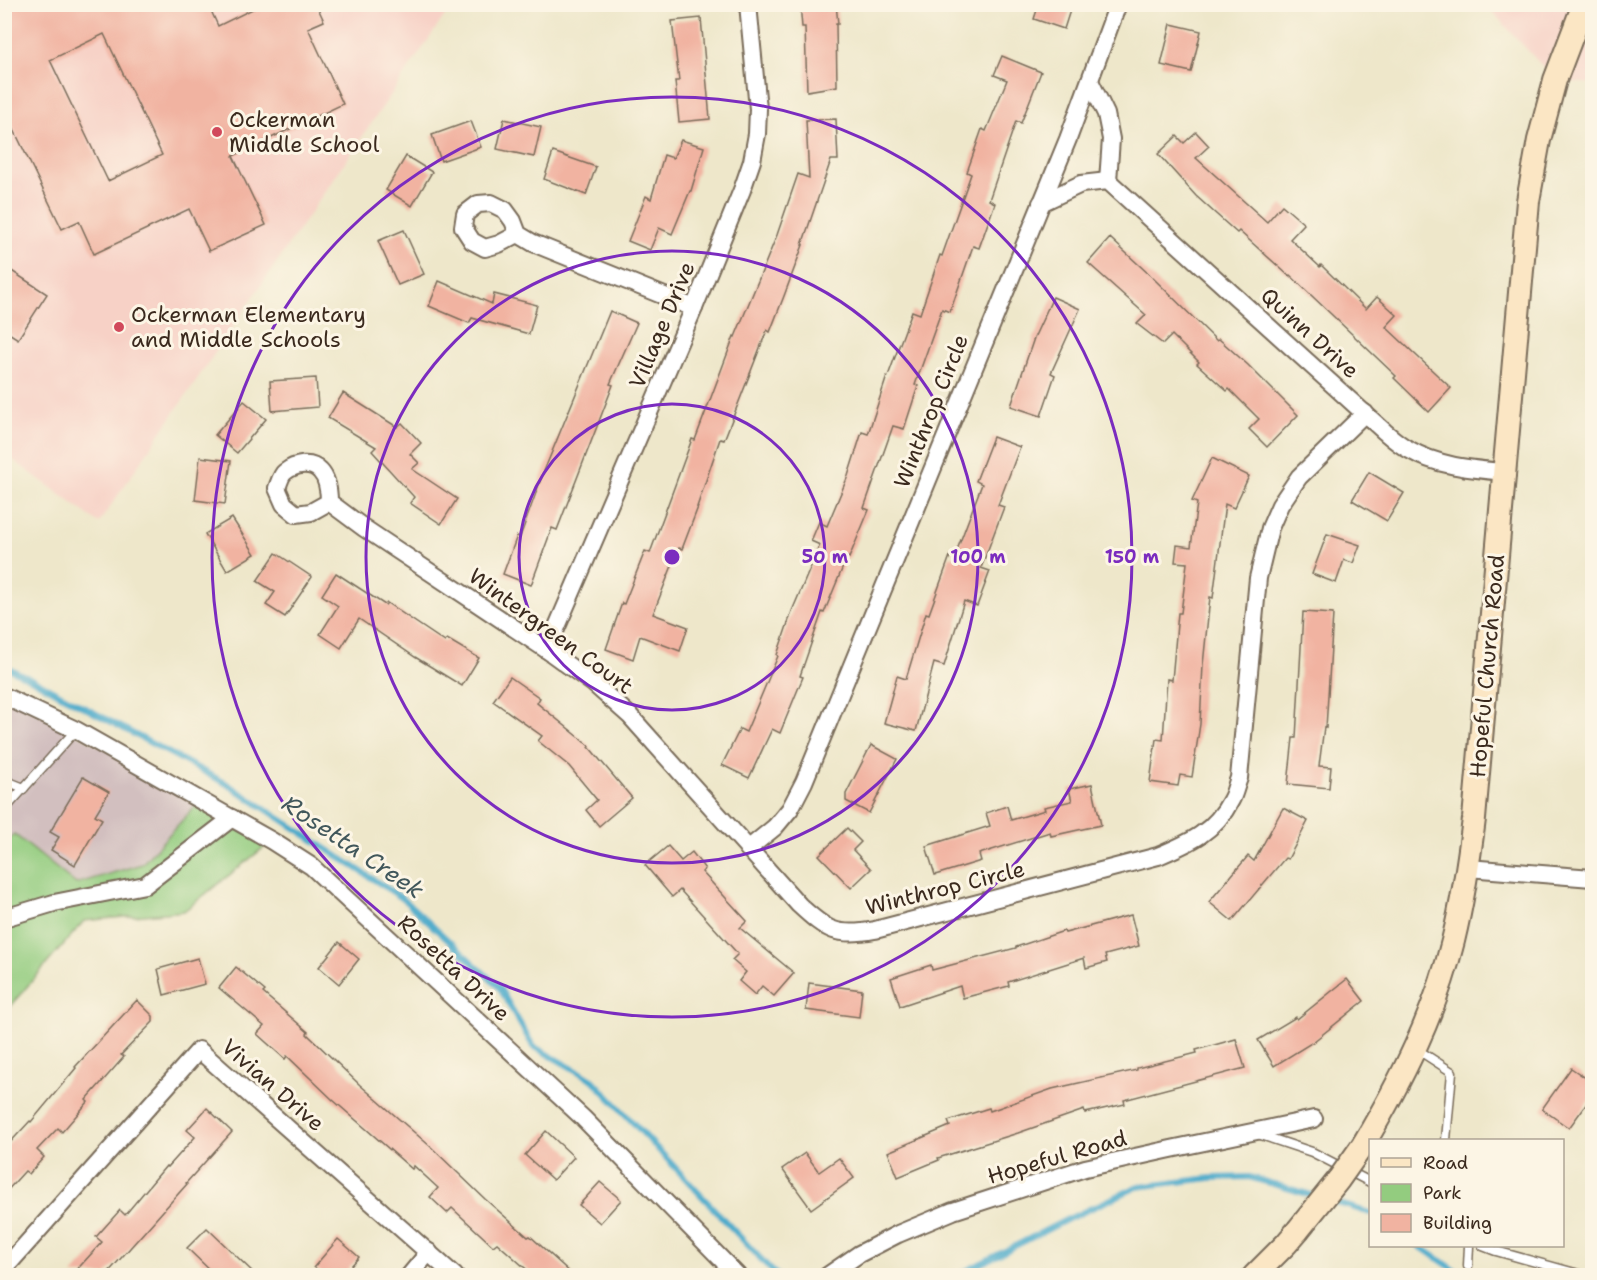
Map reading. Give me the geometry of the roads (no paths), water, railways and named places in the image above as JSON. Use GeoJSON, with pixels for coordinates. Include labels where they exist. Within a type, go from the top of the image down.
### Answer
{"type":"FeatureCollection","features":[{"type":"Feature","properties":{"kind":"main road","name":"Hopeful Church Road"},"geometry":{"type":"LineString","coordinates":[[1254,1275],[1298,1230],[1340,1179],[1363,1145],[1388,1103],[1415,1048],[1440,985],[1453,941],[1468,868],[1474,819],[1528,201],[1539,140],[1555,80],[1584,4]]}},
{"type":"Feature","properties":{"kind":"street","name":"Village Drive"},"geometry":{"type":"LineString","coordinates":[[547,650],[694,309],[752,161],[757,134],[758,110],[748,4]]}},
{"type":"Feature","properties":{"kind":"street","name":"Winthrop Circle"},"geometry":{"type":"LineString","coordinates":[[1118,4],[1068,139],[804,782],[790,809],[775,827],[748,849],[815,920],[832,931],[854,934],[1158,856],[1185,845],[1205,833],[1221,817],[1232,800],[1239,778],[1258,578],[1270,528],[1280,505],[1299,477],[1365,413]]}},
{"type":"Feature","properties":{"kind":"street"},"geometry":{"type":"LineString","coordinates":[[1041,202],[1081,184],[1108,181],[1111,139],[1106,114],[1090,81]]}},
{"type":"Feature","properties":{"kind":"street","name":"Quinn Drive"},"geometry":{"type":"LineString","coordinates":[[1108,181],[1385,432],[1407,449],[1431,460],[1457,467],[1504,472]]}},
{"type":"Feature","properties":{"kind":"street"},"geometry":{"type":"LineString","coordinates":[[518,234],[532,243],[694,309]]}},
{"type":"Feature","properties":{"kind":"street","name":"Wintergreen Court"},"geometry":{"type":"LineString","coordinates":[[329,502],[594,684],[630,716],[748,849]]}},
{"type":"Feature","properties":{"kind":"street","name":"Rosetta Drive"},"geometry":{"type":"LineString","coordinates":[[4,696],[76,730],[272,841],[311,866],[583,1118],[738,1275]]}},
{"type":"Feature","properties":{"kind":"street"},"geometry":{"type":"LineString","coordinates":[[4,918],[54,903],[145,885],[232,818]]}},
{"type":"Feature","properties":{"kind":"street"},"geometry":{"type":"LineString","coordinates":[[1468,868],[1593,878]]}},
{"type":"Feature","properties":{"kind":"street","name":"Vivian Drive"},"geometry":{"type":"LineString","coordinates":[[4,1269],[199,1050],[455,1275]]}},
{"type":"Feature","properties":{"kind":"street","name":"Hopeful Road"},"geometry":{"type":"LineString","coordinates":[[827,1275],[858,1254],[953,1211],[1085,1168],[1314,1119]]}},
{"type":"Feature","properties":{"kind":"street"},"geometry":{"type":"LineString","coordinates":[[409,1275],[429,1252]]}},
{"type":"Feature","properties":{"kind":"lane"},"geometry":{"type":"LineString","coordinates":[[4,810],[76,730]]}},
{"type":"Feature","properties":{"kind":"lane"},"geometry":{"type":"LineString","coordinates":[[4,780],[24,788]]}},
{"type":"Feature","properties":{"kind":"lane"},"geometry":{"type":"LineString","coordinates":[[1415,1048],[1452,1072],[1446,1139]]}},
{"type":"Feature","properties":{"kind":"lane"},"geometry":{"type":"LineString","coordinates":[[1252,1132],[1312,1152],[1369,1181]]}},
{"type":"Feature","properties":{"kind":"lane"},"geometry":{"type":"LineString","coordinates":[[1468,1266],[1469,1247]]}},
{"type":"Feature","properties":{"kind":"lane"},"geometry":{"type":"LineString","coordinates":[[1488,1247],[1586,1275]]}},
{"type":"Feature","properties":{"kind":"waterway","name":"Rosetta Creek"},"geometry":{"type":"LineString","coordinates":[[4,666],[227,784],[402,898],[499,987],[533,1046],[593,1080],[779,1276]]}},
{"type":"Feature","properties":{"kind":"waterway","name":"Rosetta Creek"},"geometry":{"type":"LineString","coordinates":[[956,1276],[1137,1187],[1210,1178],[1249,1177],[1318,1197]]}},
{"type":"Feature","properties":{"kind":"waterway","name":"Rosetta Creek"},"geometry":{"type":"LineString","coordinates":[[1328,1200],[1369,1213]]}},
{"type":"Feature","properties":{"kind":"waterway","name":"Rosetta Creek"},"geometry":{"type":"LineString","coordinates":[[1420,1247],[1464,1276]]}},
{"type":"Feature","properties":{"kind":"place","name":"Ockerman Middle School"},"geometry":{"type":"Point","coordinates":[217,132]}},
{"type":"Feature","properties":{"kind":"place","name":"Ockerman Elementary and Middle Schools"},"geometry":{"type":"Point","coordinates":[119,327]}}]}
